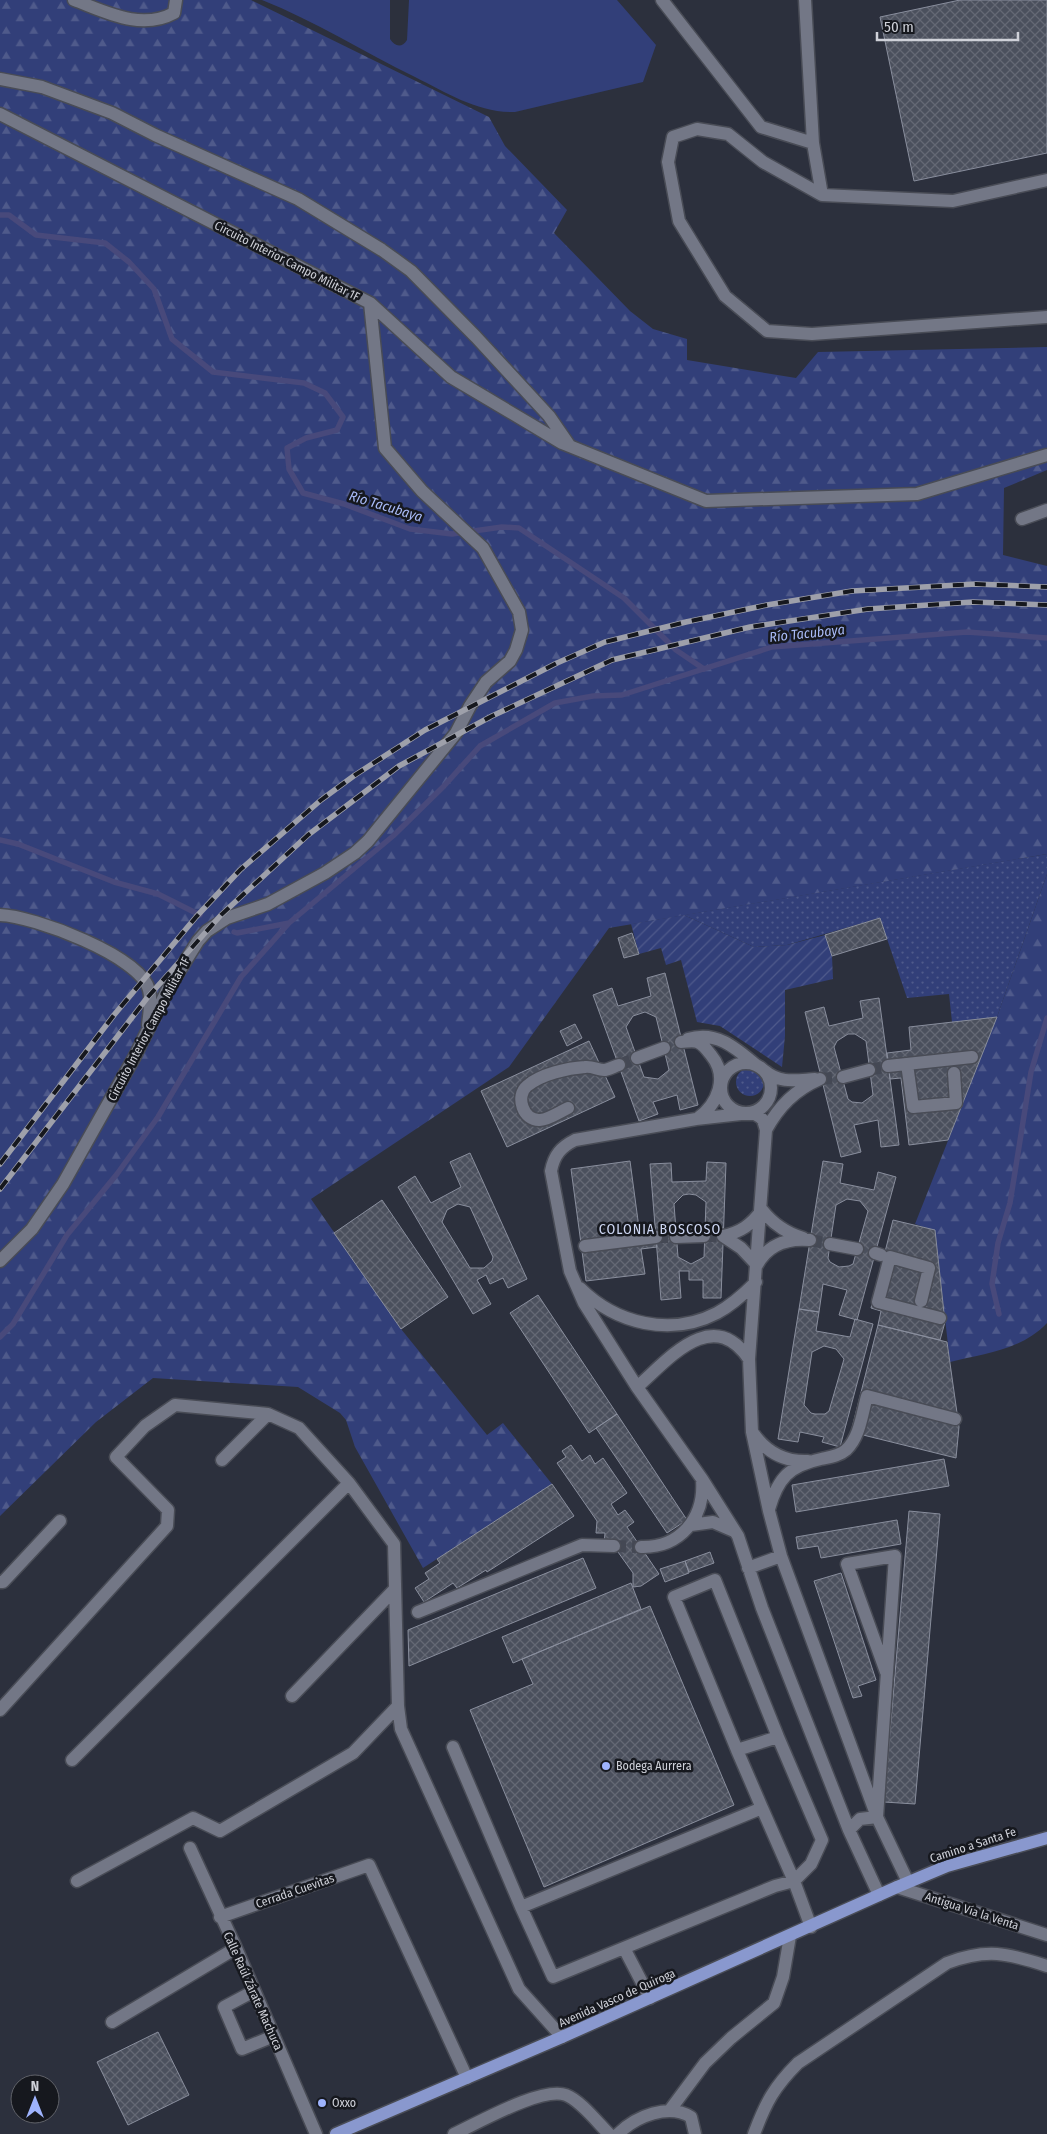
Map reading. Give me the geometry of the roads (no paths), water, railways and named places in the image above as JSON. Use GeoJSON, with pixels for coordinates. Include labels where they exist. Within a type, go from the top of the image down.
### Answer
{"type":"FeatureCollection","features":[{"type":"Feature","properties":{"kind":"main road","name":"Camino a Santa Fe"},"geometry":{"type":"LineString","coordinates":[[903,1885],[947,1866],[1047,1838]]}},
{"type":"Feature","properties":{"kind":"main road","name":"Avenida Vasco de Quiroga"},"geometry":{"type":"LineString","coordinates":[[336,2134],[562,2037],[903,1885]]}},
{"type":"Feature","properties":{"kind":"street"},"geometry":{"type":"LineString","coordinates":[[74,0],[130,20],[148,21],[166,18],[174,14],[176,0]]}},
{"type":"Feature","properties":{"kind":"street"},"geometry":{"type":"LineString","coordinates":[[662,0],[761,127],[813,143]]}},
{"type":"Feature","properties":{"kind":"street"},"geometry":{"type":"LineString","coordinates":[[805,0],[813,143],[822,195]]}},
{"type":"Feature","properties":{"kind":"street"},"geometry":{"type":"LineString","coordinates":[[0,79],[42,87],[112,113],[155,135],[298,199],[382,250],[411,271],[476,337],[549,416],[570,446]]}},
{"type":"Feature","properties":{"kind":"street","name":"Circuito Interior Campo Militar 1F"},"geometry":{"type":"LineString","coordinates":[[0,114],[370,303],[385,448],[422,491],[483,548],[519,612],[521,621],[521,639],[510,660],[486,682],[456,732],[380,827],[355,853],[283,898],[227,918],[207,931],[191,951],[168,989],[98,1124],[63,1184],[32,1229],[0,1261]]}},
{"type":"Feature","properties":{"kind":"street"},"geometry":{"type":"LineString","coordinates":[[1047,180],[953,201],[822,195],[763,162],[728,134],[697,129],[673,137],[668,162],[679,221],[725,296],[767,331],[812,334],[1047,317]]}},
{"type":"Feature","properties":{"kind":"street"},"geometry":{"type":"LineString","coordinates":[[370,303],[450,377],[570,446],[706,501],[917,494],[1047,455]]}},
{"type":"Feature","properties":{"kind":"street"},"geometry":{"type":"LineString","coordinates":[[1022,519],[1047,510]]}},
{"type":"Feature","properties":{"kind":"street"},"geometry":{"type":"LineString","coordinates":[[0,915],[49,926],[94,943],[138,971],[149,990],[148,1030]]}},
{"type":"Feature","properties":{"kind":"street"},"geometry":{"type":"LineString","coordinates":[[697,1036],[719,1039],[730,1043],[771,1076],[785,1081],[820,1079],[789,1098],[772,1118],[766,1130],[760,1117],[740,1114],[725,1104],[721,1095],[718,1066],[708,1051],[697,1042],[681,1042],[697,1036]]}},
{"type":"Feature","properties":{"kind":"street"},"geometry":{"type":"LineString","coordinates":[[637,1058],[664,1048]]}},
{"type":"Feature","properties":{"kind":"street"},"geometry":{"type":"LineString","coordinates":[[888,1066],[972,1057]]}},
{"type":"Feature","properties":{"kind":"street"},"geometry":{"type":"LineString","coordinates":[[696,1119],[713,1104],[723,1077],[729,1069],[738,1064],[747,1063],[761,1068],[770,1079],[772,1089],[765,1106],[749,1114],[696,1119],[575,1140],[560,1149],[552,1164],[552,1178],[570,1271],[584,1303],[636,1388],[702,1479],[738,1536],[762,1608],[849,1830],[879,1895]]}},
{"type":"Feature","properties":{"kind":"street"},"geometry":{"type":"LineString","coordinates":[[907,1064],[913,1107],[956,1103],[954,1073]]}},
{"type":"Feature","properties":{"kind":"street"},"geometry":{"type":"LineString","coordinates":[[568,1108],[541,1120],[536,1120],[522,1108],[522,1096],[528,1085],[554,1073],[587,1067],[604,1070],[619,1065]]}},
{"type":"Feature","properties":{"kind":"street"},"geometry":{"type":"LineString","coordinates":[[843,1077],[869,1070]]}},
{"type":"Feature","properties":{"kind":"street"},"geometry":{"type":"LineString","coordinates":[[769,1098],[762,1210],[749,1359],[752,1432],[769,1512],[782,1556],[903,1885]]}},
{"type":"Feature","properties":{"kind":"street"},"geometry":{"type":"LineString","coordinates":[[757,1265],[762,1256],[780,1243],[794,1240],[810,1240],[781,1228],[769,1220],[762,1210]]}},
{"type":"Feature","properties":{"kind":"street"},"geometry":{"type":"LineString","coordinates":[[757,1265],[741,1248],[723,1236],[743,1229],[752,1223],[762,1210]]}},
{"type":"Feature","properties":{"kind":"street"},"geometry":{"type":"LineString","coordinates":[[676,1237],[704,1236]]}},
{"type":"Feature","properties":{"kind":"street"},"geometry":{"type":"LineString","coordinates":[[585,1246],[656,1237]]}},
{"type":"Feature","properties":{"kind":"street"},"geometry":{"type":"LineString","coordinates":[[830,1244],[857,1249]]}},
{"type":"Feature","properties":{"kind":"street"},"geometry":{"type":"LineString","coordinates":[[920,1301],[929,1268],[890,1257],[878,1302],[940,1318]]}},
{"type":"Feature","properties":{"kind":"street"},"geometry":{"type":"LineString","coordinates":[[570,1271],[578,1285],[603,1308],[618,1316],[651,1325],[685,1324],[709,1316],[731,1304],[756,1282]]}},
{"type":"Feature","properties":{"kind":"street"},"geometry":{"type":"LineString","coordinates":[[636,1388],[682,1347],[702,1337],[712,1336],[730,1341],[738,1346],[749,1359]]}},
{"type":"Feature","properties":{"kind":"street"},"geometry":{"type":"LineString","coordinates":[[752,1432],[775,1455],[798,1461],[811,1461],[839,1455],[847,1449],[857,1435],[867,1396],[955,1419]]}},
{"type":"Feature","properties":{"kind":"street"},"geometry":{"type":"LineString","coordinates":[[0,1710],[167,1526],[168,1510],[116,1457],[145,1426],[174,1405],[268,1414],[299,1428],[349,1483],[394,1544],[398,1706],[401,1729],[519,1990],[562,2037]]}},
{"type":"Feature","properties":{"kind":"street"},"geometry":{"type":"LineString","coordinates":[[222,1460],[268,1414]]}},
{"type":"Feature","properties":{"kind":"street"},"geometry":{"type":"LineString","coordinates":[[769,1512],[776,1487],[782,1479],[790,1471],[811,1461]]}},
{"type":"Feature","properties":{"kind":"street"},"geometry":{"type":"LineString","coordinates":[[692,1525],[702,1502],[702,1479]]}},
{"type":"Feature","properties":{"kind":"street"},"geometry":{"type":"LineString","coordinates":[[72,1760],[349,1483]]}},
{"type":"Feature","properties":{"kind":"street"},"geometry":{"type":"LineString","coordinates":[[0,1582],[3,1582],[60,1522]]}},
{"type":"Feature","properties":{"kind":"street"},"geometry":{"type":"LineString","coordinates":[[641,1547],[656,1548],[692,1525],[714,1522],[734,1530]]}},
{"type":"Feature","properties":{"kind":"street"},"geometry":{"type":"LineString","coordinates":[[418,1612],[582,1545],[614,1546]]}},
{"type":"Feature","properties":{"kind":"street"},"geometry":{"type":"LineString","coordinates":[[748,1568],[782,1556]]}},
{"type":"Feature","properties":{"kind":"street"},"geometry":{"type":"LineString","coordinates":[[877,1817],[895,1556],[847,1564],[886,1672]]}},
{"type":"Feature","properties":{"kind":"street"},"geometry":{"type":"LineString","coordinates":[[453,1747],[553,1977],[775,1886],[794,1881],[811,1864],[822,1840],[715,1580],[674,1597],[737,1750],[794,1881],[811,1927]]}},
{"type":"Feature","properties":{"kind":"street"},"geometry":{"type":"LineString","coordinates":[[292,1696],[395,1589]]}},
{"type":"Feature","properties":{"kind":"street"},"geometry":{"type":"LineString","coordinates":[[77,1881],[193,1818],[220,1831],[353,1753],[398,1706]]}},
{"type":"Feature","properties":{"kind":"street"},"geometry":{"type":"LineString","coordinates":[[737,1750],[778,1737]]}},
{"type":"Feature","properties":{"kind":"street"},"geometry":{"type":"LineString","coordinates":[[521,1907],[762,1808]]}},
{"type":"Feature","properties":{"kind":"street"},"geometry":{"type":"LineString","coordinates":[[849,1830],[860,1819],[877,1817]]}},
{"type":"Feature","properties":{"kind":"street","name":"Calle Raúl Zárate Machuca"},"geometry":{"type":"LineString","coordinates":[[190,1848],[220,1917],[236,1948],[316,2134]]}},
{"type":"Feature","properties":{"kind":"street","name":"Cerrada Cuevitas"},"geometry":{"type":"LineString","coordinates":[[220,1917],[369,1865],[467,2078]]}},
{"type":"Feature","properties":{"kind":"street","name":"Antigua Vía la Venta"},"geometry":{"type":"LineString","coordinates":[[903,1885],[1047,1935]]}},
{"type":"Feature","properties":{"kind":"street"},"geometry":{"type":"LineString","coordinates":[[670,2110],[705,2063],[731,2038],[774,2003],[783,1977],[790,1936]]}},
{"type":"Feature","properties":{"kind":"street"},"geometry":{"type":"LineString","coordinates":[[112,2022],[236,1948]]}},
{"type":"Feature","properties":{"kind":"street"},"geometry":{"type":"LineString","coordinates":[[624,1948],[650,1998]]}},
{"type":"Feature","properties":{"kind":"street"},"geometry":{"type":"LineString","coordinates":[[754,2134],[765,2104],[780,2081],[798,2063],[947,1963],[966,1956],[988,1953],[1012,1955],[1047,1966]]}},
{"type":"Feature","properties":{"kind":"street"},"geometry":{"type":"LineString","coordinates":[[254,1991],[224,2007],[242,2049],[274,2036]]}},
{"type":"Feature","properties":{"kind":"street"},"geometry":{"type":"LineString","coordinates":[[454,2134],[533,2098],[550,2094],[566,2095],[582,2107],[609,2134]]}},
{"type":"Feature","properties":{"kind":"street"},"geometry":{"type":"LineString","coordinates":[[618,2134],[630,2125],[650,2115],[670,2110],[684,2112],[691,2117],[695,2134]]}},
{"type":"Feature","properties":{"kind":"waterway","name":"Río Tacubaya"},"geometry":{"type":"LineString","coordinates":[[0,215],[9,215],[36,235],[105,243],[129,262],[154,289],[172,339],[213,372],[304,383],[325,393],[343,417],[337,430],[306,438],[287,448],[289,469],[303,493],[344,504],[410,529],[452,534],[502,527],[519,528],[624,598],[676,650],[704,669]]}},
{"type":"Feature","properties":{"kind":"waterway"},"geometry":{"type":"LineString","coordinates":[[0,1337],[13,1324],[67,1235],[117,1174],[158,1117],[241,977],[289,923],[393,836],[444,786],[480,746],[555,703],[593,696],[622,695],[772,647],[967,632],[1047,638]]}},
{"type":"Feature","properties":{"kind":"waterway"},"geometry":{"type":"LineString","coordinates":[[0,840],[18,844],[114,882],[158,894],[200,915]]}},
{"type":"Feature","properties":{"kind":"waterway"},"geometry":{"type":"LineString","coordinates":[[234,932],[289,923]]}},
{"type":"Feature","properties":{"kind":"waterway"},"geometry":{"type":"LineString","coordinates":[[999,1314],[992,1284],[998,1243],[1010,1203],[1031,1072],[1047,1018]]}},
{"type":"Feature","properties":{"kind":"tunnel"},"geometry":{"type":"LineString","coordinates":[[619,1065],[637,1058]]}},
{"type":"Feature","properties":{"kind":"tunnel"},"geometry":{"type":"LineString","coordinates":[[869,1070],[888,1066]]}},
{"type":"Feature","properties":{"kind":"tunnel"},"geometry":{"type":"LineString","coordinates":[[820,1079],[843,1077]]}},
{"type":"Feature","properties":{"kind":"tunnel"},"geometry":{"type":"LineString","coordinates":[[704,1236],[723,1236]]}},
{"type":"Feature","properties":{"kind":"tunnel"},"geometry":{"type":"LineString","coordinates":[[656,1237],[676,1237]]}},
{"type":"Feature","properties":{"kind":"tunnel"},"geometry":{"type":"LineString","coordinates":[[810,1240],[830,1244]]}},
{"type":"Feature","properties":{"kind":"tunnel"},"geometry":{"type":"LineString","coordinates":[[614,1546],[641,1547]]}},
{"type":"Feature","properties":{"kind":"railway"},"geometry":{"type":"LineString","coordinates":[[0,1164],[114,1015],[196,917],[240,870],[321,800],[355,775],[425,730],[557,663],[605,642],[686,622],[767,605],[852,591],[976,584],[1047,587]]}},
{"type":"Feature","properties":{"kind":"railway"},"geometry":{"type":"LineString","coordinates":[[0,1189],[147,998],[221,915],[308,835],[399,766],[492,716],[612,660],[750,627],[868,609],[973,602],[1047,605]]}},
{"type":"Feature","properties":{"kind":"place","name":"Bodega Aurrera"},"geometry":{"type":"Point","coordinates":[606,1766]}},
{"type":"Feature","properties":{"kind":"place","name":"Oxxo"},"geometry":{"type":"Point","coordinates":[322,2103]}},
{"type":"Feature","properties":{"kind":"district","name":"COLONIA BOSCOSO"},"geometry":{"type":"Point","coordinates":[660,1229]}}]}
